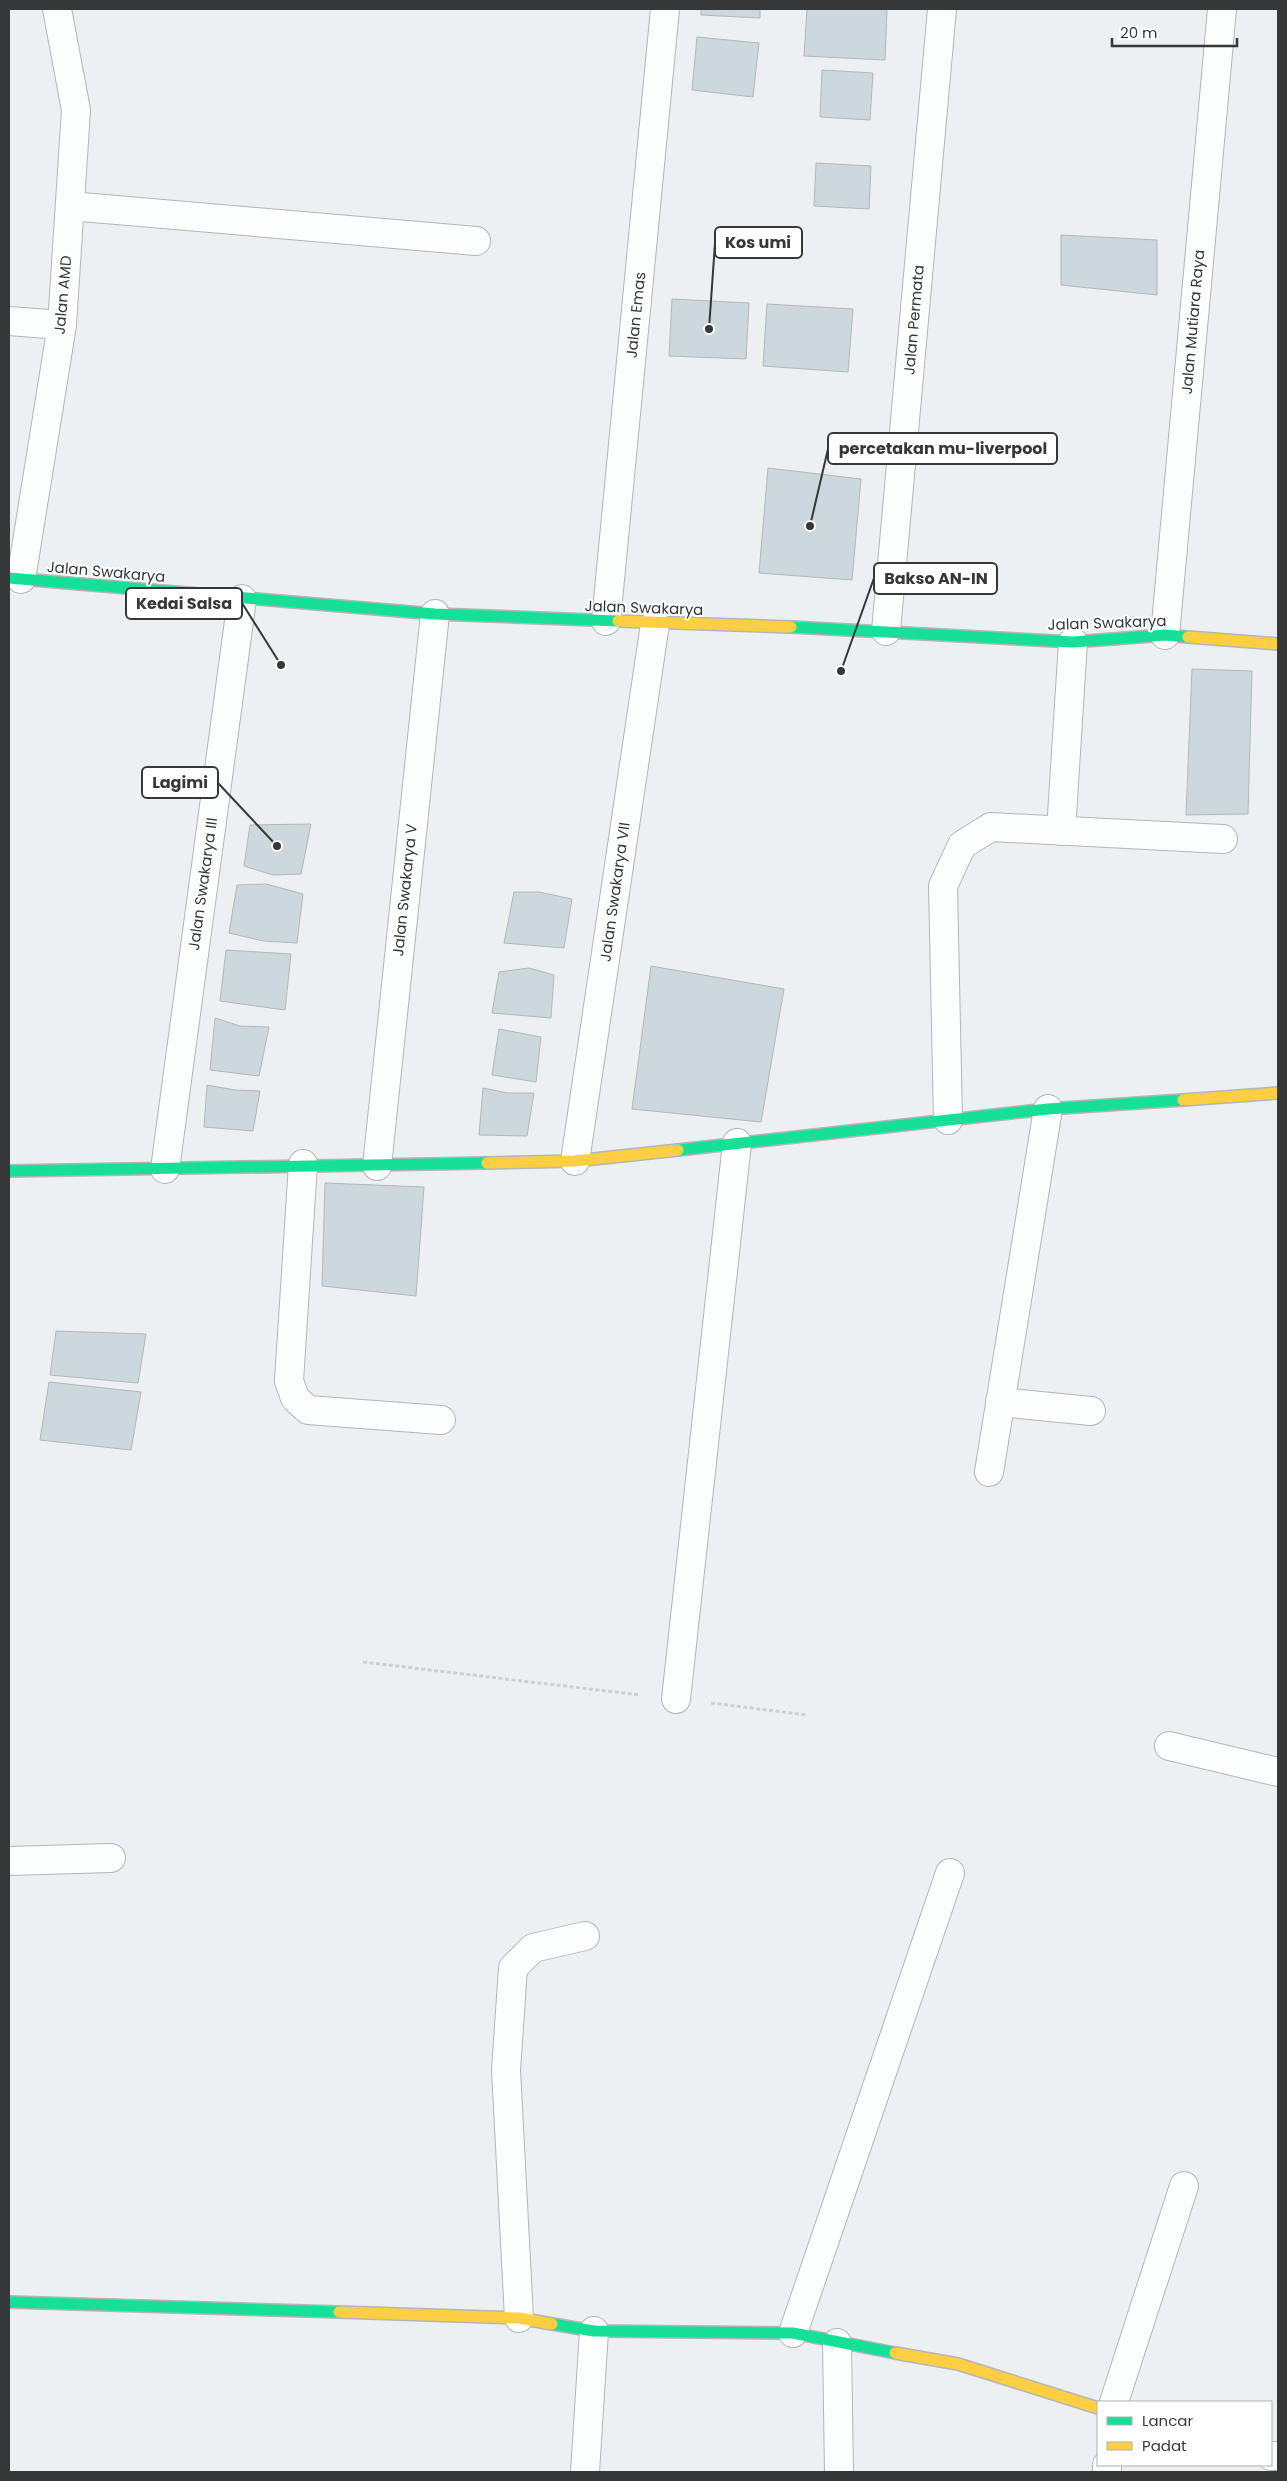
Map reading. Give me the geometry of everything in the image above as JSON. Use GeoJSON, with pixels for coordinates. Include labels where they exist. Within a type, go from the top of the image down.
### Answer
{"type":"FeatureCollection","features":[{"type":"Feature","properties":{"kind":"street","name":"Jalan AMD"},"geometry":{"type":"LineString","coordinates":[[15,579],[62,325],[76,110],[57,9]]}},
{"type":"Feature","properties":{"kind":"street","name":"Jalan Emas"},"geometry":{"type":"LineString","coordinates":[[606,621],[665,9]]}},
{"type":"Feature","properties":{"kind":"street","name":"Jalan Permata"},"geometry":{"type":"LineString","coordinates":[[886,631],[942,9]]}},
{"type":"Feature","properties":{"kind":"street","name":"Jalan Mutiara Raya"},"geometry":{"type":"LineString","coordinates":[[1165,635],[1222,9]]}},
{"type":"Feature","properties":{"kind":"street"},"geometry":{"type":"LineString","coordinates":[[70,206],[476,241]]}},
{"type":"Feature","properties":{"kind":"street"},"geometry":{"type":"LineString","coordinates":[[9,322],[62,325]]}},
{"type":"Feature","properties":{"kind":"street","name":"Jalan Swakarya"},"geometry":{"type":"LineString","coordinates":[[15,579],[435,614],[655,624],[886,631],[1073,642],[1165,635],[1278,644]]}},
{"type":"Feature","properties":{"kind":"street","name":"Jalan Swakarya III"},"geometry":{"type":"LineString","coordinates":[[165,1169],[242,599]]}},
{"type":"Feature","properties":{"kind":"street","name":"Jalan Swakarya V"},"geometry":{"type":"LineString","coordinates":[[377,1166],[435,614]]}},
{"type":"Feature","properties":{"kind":"street","name":"Jalan Swakarya VII"},"geometry":{"type":"LineString","coordinates":[[575,1161],[655,624]]}},
{"type":"Feature","properties":{"kind":"street"},"geometry":{"type":"LineString","coordinates":[[1061,831],[1073,642]]}},
{"type":"Feature","properties":{"kind":"street"},"geometry":{"type":"LineString","coordinates":[[948,1120],[943,886],[962,844],[991,827],[1223,839]]}},
{"type":"Feature","properties":{"kind":"street"},"geometry":{"type":"LineString","coordinates":[[9,1171],[165,1169],[303,1164],[377,1166],[575,1161],[1048,1110],[1278,1093]]}},
{"type":"Feature","properties":{"kind":"street"},"geometry":{"type":"LineString","coordinates":[[989,1472],[1048,1110]]}},
{"type":"Feature","properties":{"kind":"street"},"geometry":{"type":"LineString","coordinates":[[676,1699],[737,1143]]}},
{"type":"Feature","properties":{"kind":"street"},"geometry":{"type":"LineString","coordinates":[[303,1164],[289,1381],[295,1398],[308,1410],[441,1420]]}},
{"type":"Feature","properties":{"kind":"street"},"geometry":{"type":"LineString","coordinates":[[1000,1402],[1091,1411]]}},
{"type":"Feature","properties":{"kind":"street"},"geometry":{"type":"LineString","coordinates":[[1169,1746],[1278,1772]]}},
{"type":"Feature","properties":{"kind":"street"},"geometry":{"type":"LineString","coordinates":[[9,1861],[111,1858]]}},
{"type":"Feature","properties":{"kind":"street"},"geometry":{"type":"LineString","coordinates":[[793,2333],[950,1873]]}},
{"type":"Feature","properties":{"kind":"street"},"geometry":{"type":"LineString","coordinates":[[519,2318],[506,2070],[513,1968],[532,1948],[584,1936]]}},
{"type":"Feature","properties":{"kind":"street"},"geometry":{"type":"LineString","coordinates":[[1114,2401],[1184,2186]]}},
{"type":"Feature","properties":{"kind":"street"},"geometry":{"type":"LineString","coordinates":[[9,2302],[519,2318],[594,2331],[793,2333],[837,2344],[958,2364],[1097,2408]]}},
{"type":"Feature","properties":{"kind":"street"},"geometry":{"type":"LineString","coordinates":[[585,2472],[594,2331]]}},
{"type":"Feature","properties":{"kind":"street"},"geometry":{"type":"LineString","coordinates":[[837,2344],[839,2472]]}},
{"type":"Feature","properties":{"kind":"path"},"geometry":{"type":"LineString","coordinates":[[363,1662],[807,1715]]}},
{"type":"Feature","properties":{"kind":"building"},"geometry":{"type":"Polygon","coordinates":[[[701,9],[760,9],[760,18],[701,15],[701,9]]]}},
{"type":"Feature","properties":{"kind":"building"},"geometry":{"type":"Polygon","coordinates":[[[807,9],[887,9],[885,60],[804,56],[807,9]]]}},
{"type":"Feature","properties":{"kind":"building"},"geometry":{"type":"Polygon","coordinates":[[[697,37],[759,43],[753,97],[692,90],[697,37]]]}},
{"type":"Feature","properties":{"kind":"building"},"geometry":{"type":"Polygon","coordinates":[[[822,70],[873,73],[870,120],[820,117],[822,70]]]}},
{"type":"Feature","properties":{"kind":"building"},"geometry":{"type":"Polygon","coordinates":[[[816,163],[871,166],[869,209],[814,206],[816,163]]]}},
{"type":"Feature","properties":{"kind":"building"},"geometry":{"type":"Polygon","coordinates":[[[1061,235],[1157,240],[1157,295],[1061,285],[1061,235]]]}},
{"type":"Feature","properties":{"kind":"building"},"geometry":{"type":"Polygon","coordinates":[[[672,299],[749,303],[746,359],[669,356],[672,299]]]}},
{"type":"Feature","properties":{"kind":"building"},"geometry":{"type":"Polygon","coordinates":[[[767,304],[853,309],[848,372],[763,366],[767,304]]]}},
{"type":"Feature","properties":{"kind":"building"},"geometry":{"type":"Polygon","coordinates":[[[768,468],[861,479],[852,580],[759,573],[768,468]]]}},
{"type":"Feature","properties":{"kind":"building"},"geometry":{"type":"Polygon","coordinates":[[[1192,669],[1252,671],[1248,814],[1186,815],[1192,669]]]}},
{"type":"Feature","properties":{"kind":"building"},"geometry":{"type":"Polygon","coordinates":[[[311,824],[301,874],[273,875],[244,866],[250,825],[311,824]]]}},
{"type":"Feature","properties":{"kind":"building"},"geometry":{"type":"Polygon","coordinates":[[[266,884],[303,894],[297,943],[263,941],[229,933],[237,885],[266,884]]]}},
{"type":"Feature","properties":{"kind":"building"},"geometry":{"type":"Polygon","coordinates":[[[514,892],[539,892],[572,899],[564,948],[504,943],[514,892]]]}},
{"type":"Feature","properties":{"kind":"building"},"geometry":{"type":"Polygon","coordinates":[[[226,950],[291,954],[285,1010],[220,1001],[226,950]]]}},
{"type":"Feature","properties":{"kind":"building"},"geometry":{"type":"Polygon","coordinates":[[[651,966],[784,989],[761,1122],[632,1109],[651,966]]]}},
{"type":"Feature","properties":{"kind":"building"},"geometry":{"type":"Polygon","coordinates":[[[529,968],[554,975],[551,1018],[492,1013],[499,972],[529,968]]]}},
{"type":"Feature","properties":{"kind":"building"},"geometry":{"type":"Polygon","coordinates":[[[215,1018],[240,1026],[269,1027],[259,1076],[210,1070],[215,1018]]]}},
{"type":"Feature","properties":{"kind":"building"},"geometry":{"type":"Polygon","coordinates":[[[499,1029],[541,1037],[536,1082],[492,1075],[499,1029]]]}},
{"type":"Feature","properties":{"kind":"building"},"geometry":{"type":"Polygon","coordinates":[[[207,1085],[235,1090],[260,1091],[253,1131],[204,1127],[207,1085]]]}},
{"type":"Feature","properties":{"kind":"building"},"geometry":{"type":"Polygon","coordinates":[[[483,1088],[508,1093],[534,1093],[527,1136],[479,1135],[483,1088]]]}},
{"type":"Feature","properties":{"kind":"building"},"geometry":{"type":"Polygon","coordinates":[[[325,1183],[424,1187],[416,1296],[322,1286],[325,1183]]]}},
{"type":"Feature","properties":{"kind":"building"},"geometry":{"type":"Polygon","coordinates":[[[56,1331],[146,1334],[138,1383],[50,1375],[56,1331]]]}},
{"type":"Feature","properties":{"kind":"building"},"geometry":{"type":"Polygon","coordinates":[[[49,1382],[141,1392],[131,1450],[40,1440],[49,1382]]]}},
{"type":"Feature","properties":{"kind":"traffic: fast"},"geometry":{"type":"LineString","coordinates":[[9,578],[435,614],[618,621]]}},
{"type":"Feature","properties":{"kind":"traffic: fast"},"geometry":{"type":"LineString","coordinates":[[791,627],[1073,642],[1165,635],[1188,637]]}},
{"type":"Feature","properties":{"kind":"traffic: fast"},"geometry":{"type":"LineString","coordinates":[[678,1150],[1048,1109],[1183,1100]]}},
{"type":"Feature","properties":{"kind":"traffic: fast"},"geometry":{"type":"LineString","coordinates":[[9,1171],[487,1163]]}},
{"type":"Feature","properties":{"kind":"traffic: fast"},"geometry":{"type":"LineString","coordinates":[[9,2302],[339,2312]]}},
{"type":"Feature","properties":{"kind":"traffic: fast"},"geometry":{"type":"LineString","coordinates":[[552,2324],[594,2331],[793,2333],[895,2353]]}},
{"type":"Feature","properties":{"kind":"traffic: slow"},"geometry":{"type":"LineString","coordinates":[[618,621],[791,627]]}},
{"type":"Feature","properties":{"kind":"traffic: slow"},"geometry":{"type":"LineString","coordinates":[[1188,637],[1278,644]]}},
{"type":"Feature","properties":{"kind":"traffic: slow"},"geometry":{"type":"LineString","coordinates":[[1183,1100],[1278,1093]]}},
{"type":"Feature","properties":{"kind":"traffic: slow"},"geometry":{"type":"LineString","coordinates":[[487,1163],[575,1161],[678,1150]]}},
{"type":"Feature","properties":{"kind":"traffic: slow"},"geometry":{"type":"LineString","coordinates":[[339,2312],[519,2318],[552,2324]]}},
{"type":"Feature","properties":{"kind":"traffic: slow"},"geometry":{"type":"LineString","coordinates":[[895,2353],[958,2364],[1097,2408]]}},
{"type":"Feature","properties":{"kind":"place","name":"Kos umi"},"geometry":{"type":"Point","coordinates":[709,329]}},
{"type":"Feature","properties":{"kind":"place","name":"percetakan mu-liverpool"},"geometry":{"type":"Point","coordinates":[810,526]}},
{"type":"Feature","properties":{"kind":"place","name":"Kedai Salsa"},"geometry":{"type":"Point","coordinates":[281,665]}},
{"type":"Feature","properties":{"kind":"place","name":"Bakso AN-IN"},"geometry":{"type":"Point","coordinates":[841,671]}},
{"type":"Feature","properties":{"kind":"place","name":"Lagimi"},"geometry":{"type":"Point","coordinates":[277,846]}}]}
